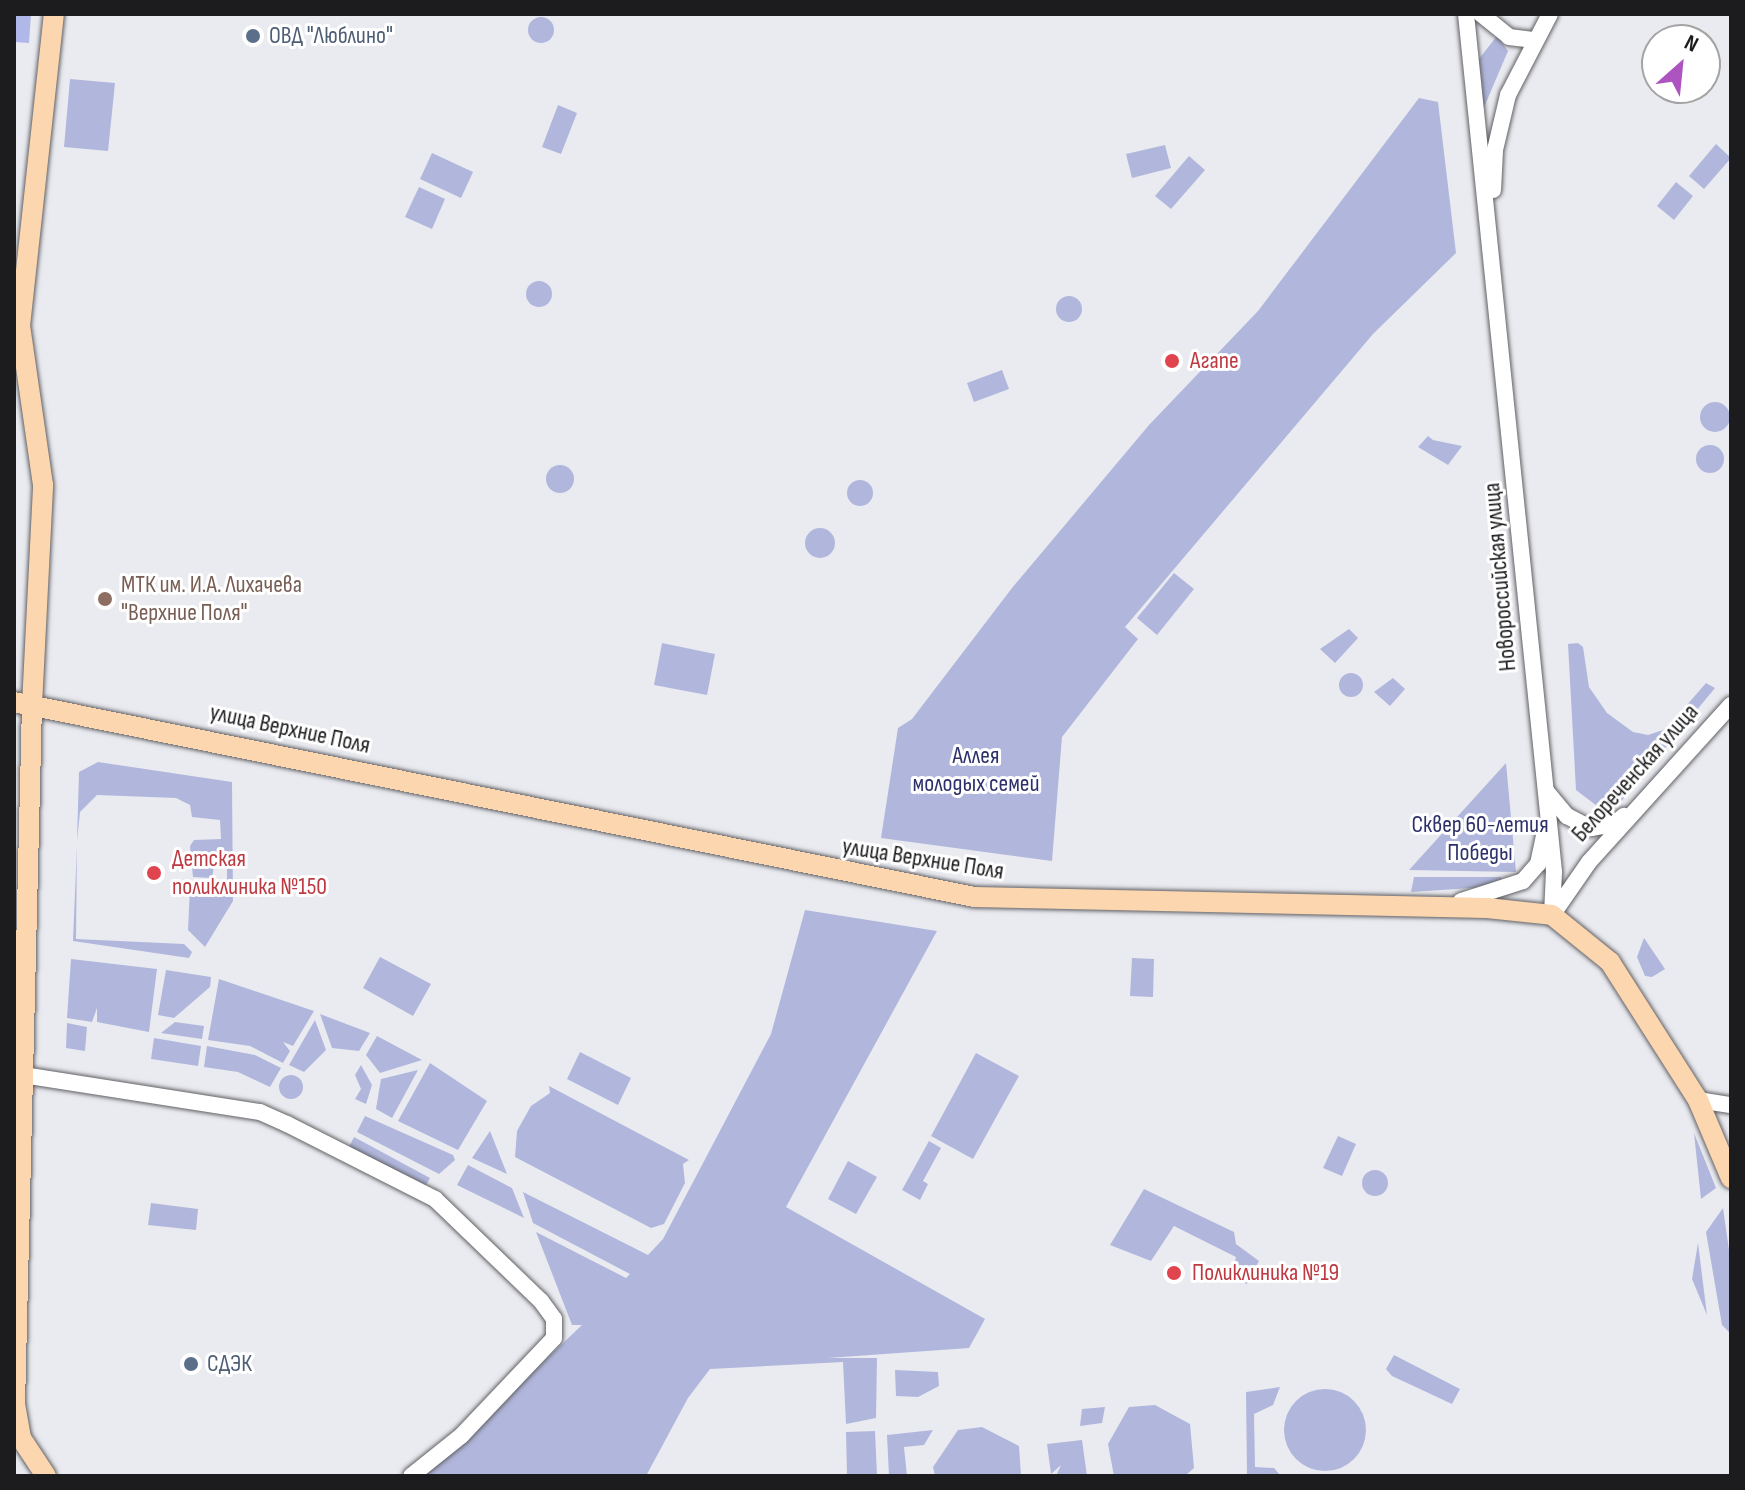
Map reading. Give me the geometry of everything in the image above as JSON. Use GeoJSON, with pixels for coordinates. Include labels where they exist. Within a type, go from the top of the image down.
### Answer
{"type":"FeatureCollection","features":[{"type":"Feature","properties":{"kind":"main road"},"geometry":{"type":"LineString","coordinates":[[46,1476],[21,1438],[14,1407],[23,1075],[23,704],[43,485],[20,326],[54,14]]}},
{"type":"Feature","properties":{"kind":"main road","name":"улица Верхние Поля"},"geometry":{"type":"LineString","coordinates":[[23,704],[974,897],[1431,906],[1552,915]]}},
{"type":"Feature","properties":{"kind":"main road"},"geometry":{"type":"LineString","coordinates":[[1552,915],[1610,962],[1725,1143],[1731,1178]]}},
{"type":"Feature","properties":{"kind":"street","name":"Новороссийская улица"},"geometry":{"type":"LineString","coordinates":[[1466,14],[1471,99],[1492,235],[1548,811],[1552,915]]}},
{"type":"Feature","properties":{"kind":"street"},"geometry":{"type":"LineString","coordinates":[[1481,14],[1509,37],[1533,40]]}},
{"type":"Feature","properties":{"kind":"street","name":"Новороссийская улица"},"geometry":{"type":"LineString","coordinates":[[1492,235],[1500,119],[1533,40],[1550,14]]}},
{"type":"Feature","properties":{"kind":"street","name":"Белореченская улица"},"geometry":{"type":"LineString","coordinates":[[1552,915],[1589,862],[1731,705]]}},
{"type":"Feature","properties":{"kind":"street"},"geometry":{"type":"LineString","coordinates":[[1545,790],[1567,816],[1591,828],[1614,824],[1644,801]]}},
{"type":"Feature","properties":{"kind":"street"},"geometry":{"type":"LineString","coordinates":[[1431,906],[1487,897],[1523,881],[1538,864],[1548,811]]}},
{"type":"Feature","properties":{"kind":"street"},"geometry":{"type":"LineString","coordinates":[[23,1075],[260,1112],[435,1199],[541,1301],[554,1319],[554,1338],[461,1436],[411,1476]]}},
{"type":"Feature","properties":{"kind":"street"},"geometry":{"type":"LineString","coordinates":[[1698,1100],[1731,1105]]}},
{"type":"Feature","properties":{"kind":"green space"},"geometry":{"type":"Polygon","coordinates":[[[541,17],[550,21],[554,30],[550,39],[541,43],[532,39],[528,30],[532,21],[541,17]]]}},
{"type":"Feature","properties":{"kind":"green space"},"geometry":{"type":"Polygon","coordinates":[[[1497,36],[1508,51],[1482,112],[1478,60],[1497,36]]]}},
{"type":"Feature","properties":{"kind":"green space"},"geometry":{"type":"Polygon","coordinates":[[[70,79],[115,83],[108,151],[64,147],[70,79]]]}},
{"type":"Feature","properties":{"kind":"green space","name":"Аллея молодых семей"},"geometry":{"type":"Polygon","coordinates":[[[1419,98],[1438,102],[1456,253],[1373,334],[1125,627],[1138,639],[1062,737],[1052,861],[881,838],[898,728],[912,719],[1012,588],[1149,425],[1258,311],[1419,98]]]}},
{"type":"Feature","properties":{"kind":"green space"},"geometry":{"type":"Polygon","coordinates":[[[558,105],[577,113],[561,154],[542,147],[558,105]]]}},
{"type":"Feature","properties":{"kind":"green space"},"geometry":{"type":"Polygon","coordinates":[[[1716,144],[1731,158],[1704,189],[1689,176],[1716,144]]]}},
{"type":"Feature","properties":{"kind":"green space"},"geometry":{"type":"Polygon","coordinates":[[[1165,145],[1171,168],[1132,178],[1126,154],[1165,145]]]}},
{"type":"Feature","properties":{"kind":"green space"},"geometry":{"type":"Polygon","coordinates":[[[432,153],[473,172],[461,198],[420,179],[432,153]]]}},
{"type":"Feature","properties":{"kind":"green space"},"geometry":{"type":"Polygon","coordinates":[[[1189,156],[1205,170],[1171,209],[1155,196],[1189,156]]]}},
{"type":"Feature","properties":{"kind":"green space"},"geometry":{"type":"Polygon","coordinates":[[[1676,182],[1693,196],[1674,220],[1657,206],[1676,182]]]}},
{"type":"Feature","properties":{"kind":"green space"},"geometry":{"type":"Polygon","coordinates":[[[419,187],[445,199],[432,229],[405,217],[419,187]]]}},
{"type":"Feature","properties":{"kind":"green space"},"geometry":{"type":"Polygon","coordinates":[[[539,281],[548,285],[552,294],[548,303],[539,307],[530,303],[526,294],[530,285],[539,281]]]}},
{"type":"Feature","properties":{"kind":"green space"},"geometry":{"type":"Polygon","coordinates":[[[1069,296],[1078,300],[1082,309],[1078,318],[1069,322],[1060,318],[1056,309],[1060,300],[1069,296]]]}},
{"type":"Feature","properties":{"kind":"green space"},"geometry":{"type":"Polygon","coordinates":[[[1002,370],[1009,389],[974,402],[967,383],[1002,370]]]}},
{"type":"Feature","properties":{"kind":"green space"},"geometry":{"type":"Polygon","coordinates":[[[1715,402],[1726,406],[1730,417],[1726,428],[1715,432],[1704,428],[1700,417],[1704,406],[1715,402]]]}},
{"type":"Feature","properties":{"kind":"green space"},"geometry":{"type":"Polygon","coordinates":[[[1428,436],[1433,440],[1462,446],[1448,465],[1418,447],[1428,436]]]}},
{"type":"Feature","properties":{"kind":"green space"},"geometry":{"type":"Polygon","coordinates":[[[1710,445],[1720,449],[1724,459],[1720,469],[1710,473],[1700,469],[1696,459],[1700,449],[1710,445]]]}},
{"type":"Feature","properties":{"kind":"green space"},"geometry":{"type":"Polygon","coordinates":[[[560,465],[570,469],[574,479],[570,489],[560,493],[550,489],[546,479],[550,469],[560,465]]]}},
{"type":"Feature","properties":{"kind":"green space"},"geometry":{"type":"Polygon","coordinates":[[[860,480],[869,484],[873,493],[869,502],[860,506],[851,502],[847,493],[851,484],[860,480]]]}},
{"type":"Feature","properties":{"kind":"green space"},"geometry":{"type":"Polygon","coordinates":[[[820,528],[831,532],[835,543],[831,554],[820,558],[809,554],[805,543],[809,532],[820,528]]]}},
{"type":"Feature","properties":{"kind":"green space"},"geometry":{"type":"Polygon","coordinates":[[[1174,573],[1194,589],[1157,635],[1137,618],[1174,573]]]}},
{"type":"Feature","properties":{"kind":"green space"},"geometry":{"type":"Polygon","coordinates":[[[1349,629],[1358,638],[1335,663],[1320,649],[1349,629]]]}},
{"type":"Feature","properties":{"kind":"green space"},"geometry":{"type":"Polygon","coordinates":[[[662,643],[715,654],[707,695],[654,685],[662,643]]]}},
{"type":"Feature","properties":{"kind":"green space"},"geometry":{"type":"Polygon","coordinates":[[[1578,643],[1583,647],[1589,687],[1607,713],[1633,732],[1648,735],[1666,729],[1706,683],[1715,688],[1609,816],[1606,806],[1630,774],[1601,809],[1576,790],[1568,644],[1578,643]]]}},
{"type":"Feature","properties":{"kind":"green space"},"geometry":{"type":"Polygon","coordinates":[[[1351,673],[1362,680],[1363,685],[1356,696],[1351,697],[1340,690],[1339,685],[1346,674],[1351,673]]]}},
{"type":"Feature","properties":{"kind":"green space"},"geometry":{"type":"Polygon","coordinates":[[[1393,678],[1405,689],[1390,706],[1374,692],[1393,678]]]}},
{"type":"Feature","properties":{"kind":"green space"},"geometry":{"type":"Polygon","coordinates":[[[98,762],[232,782],[233,901],[205,947],[188,930],[190,888],[227,885],[227,861],[215,860],[212,878],[193,877],[190,846],[194,840],[221,839],[220,820],[192,817],[190,805],[176,798],[97,795],[80,812],[77,841],[79,772],[98,762]]]}},
{"type":"Feature","properties":{"kind":"green space","name":"Сквер 60-летия Победы"},"geometry":{"type":"Polygon","coordinates":[[[1506,763],[1516,872],[1409,870],[1506,763]]]}},
{"type":"Feature","properties":{"kind":"green space"},"geometry":{"type":"Polygon","coordinates":[[[77,845],[76,939],[184,944],[192,952],[189,958],[73,941],[77,845]]]}},
{"type":"Feature","properties":{"kind":"green space"},"geometry":{"type":"Polygon","coordinates":[[[1414,877],[1501,877],[1502,886],[1411,892],[1414,877]]]}},
{"type":"Feature","properties":{"kind":"green space"},"geometry":{"type":"Polygon","coordinates":[[[805,910],[937,931],[786,1207],[985,1319],[969,1348],[828,1358],[877,1358],[876,1418],[846,1424],[843,1362],[710,1369],[688,1398],[646,1476],[423,1476],[582,1325],[572,1325],[536,1232],[626,1278],[630,1274],[533,1223],[523,1192],[648,1255],[663,1239],[771,1034],[805,910]]]}},
{"type":"Feature","properties":{"kind":"green space"},"geometry":{"type":"Polygon","coordinates":[[[1644,938],[1665,969],[1652,977],[1645,976],[1637,957],[1644,938]]]}},
{"type":"Feature","properties":{"kind":"green space"},"geometry":{"type":"Polygon","coordinates":[[[380,957],[431,984],[413,1016],[363,988],[380,957]]]}},
{"type":"Feature","properties":{"kind":"green space"},"geometry":{"type":"Polygon","coordinates":[[[1132,958],[1154,959],[1153,997],[1130,996],[1132,958]]]}},
{"type":"Feature","properties":{"kind":"green space"},"geometry":{"type":"Polygon","coordinates":[[[71,959],[157,969],[149,1032],[97,1022],[97,1008],[92,1022],[67,1018],[71,959]]]}},
{"type":"Feature","properties":{"kind":"green space"},"geometry":{"type":"Polygon","coordinates":[[[166,970],[211,977],[210,987],[174,1018],[158,1015],[166,970]]]}},
{"type":"Feature","properties":{"kind":"green space"},"geometry":{"type":"Polygon","coordinates":[[[219,979],[314,1011],[293,1046],[283,1042],[290,1051],[283,1063],[250,1046],[208,1040],[219,979]]]}},
{"type":"Feature","properties":{"kind":"green space"},"geometry":{"type":"Polygon","coordinates":[[[320,1014],[370,1033],[359,1051],[332,1048],[320,1014]]]}},
{"type":"Feature","properties":{"kind":"green space"},"geometry":{"type":"Polygon","coordinates":[[[315,1020],[326,1050],[304,1072],[289,1065],[315,1020]]]}},
{"type":"Feature","properties":{"kind":"green space"},"geometry":{"type":"Polygon","coordinates":[[[175,1022],[204,1026],[202,1039],[161,1033],[175,1022]]]}},
{"type":"Feature","properties":{"kind":"green space"},"geometry":{"type":"Polygon","coordinates":[[[67,1023],[87,1027],[85,1051],[66,1048],[67,1023]]]}},
{"type":"Feature","properties":{"kind":"green space"},"geometry":{"type":"Polygon","coordinates":[[[377,1036],[422,1060],[380,1073],[366,1055],[377,1036]]]}},
{"type":"Feature","properties":{"kind":"green space"},"geometry":{"type":"Polygon","coordinates":[[[154,1038],[201,1046],[198,1066],[151,1059],[154,1038]]]}},
{"type":"Feature","properties":{"kind":"green space"},"geometry":{"type":"Polygon","coordinates":[[[207,1046],[255,1055],[281,1068],[270,1087],[238,1072],[204,1067],[207,1046]]]}},
{"type":"Feature","properties":{"kind":"green space"},"geometry":{"type":"Polygon","coordinates":[[[580,1052],[631,1078],[618,1105],[567,1079],[580,1052]]]}},
{"type":"Feature","properties":{"kind":"green space"},"geometry":{"type":"Polygon","coordinates":[[[976,1053],[1019,1076],[973,1159],[931,1136],[976,1053]]]}},
{"type":"Feature","properties":{"kind":"green space"},"geometry":{"type":"Polygon","coordinates":[[[430,1063],[487,1101],[458,1150],[398,1121],[430,1063]]]}},
{"type":"Feature","properties":{"kind":"green space"},"geometry":{"type":"Polygon","coordinates":[[[361,1065],[372,1085],[366,1104],[355,1099],[361,1089],[355,1075],[361,1065]]]}},
{"type":"Feature","properties":{"kind":"green space"},"geometry":{"type":"Polygon","coordinates":[[[418,1070],[392,1118],[376,1109],[381,1079],[418,1070]]]}},
{"type":"Feature","properties":{"kind":"green space"},"geometry":{"type":"Polygon","coordinates":[[[291,1075],[302,1082],[303,1087],[296,1098],[291,1099],[280,1092],[279,1087],[286,1076],[291,1075]]]}},
{"type":"Feature","properties":{"kind":"green space"},"geometry":{"type":"Polygon","coordinates":[[[549,1086],[689,1160],[683,1164],[685,1183],[664,1224],[651,1228],[515,1157],[517,1131],[531,1106],[550,1093],[549,1086]]]}},
{"type":"Feature","properties":{"kind":"green space"},"geometry":{"type":"Polygon","coordinates":[[[365,1116],[453,1155],[455,1160],[439,1174],[357,1132],[365,1116]]]}},
{"type":"Feature","properties":{"kind":"green space"},"geometry":{"type":"Polygon","coordinates":[[[490,1131],[507,1174],[472,1158],[490,1131]]]}},
{"type":"Feature","properties":{"kind":"green space"},"geometry":{"type":"Polygon","coordinates":[[[1694,1133],[1716,1188],[1701,1199],[1694,1133]]]}},
{"type":"Feature","properties":{"kind":"green space"},"geometry":{"type":"Polygon","coordinates":[[[1338,1136],[1356,1144],[1342,1176],[1323,1168],[1338,1136]]]}},
{"type":"Feature","properties":{"kind":"green space"},"geometry":{"type":"Polygon","coordinates":[[[354,1137],[430,1178],[425,1187],[349,1147],[354,1137]]]}},
{"type":"Feature","properties":{"kind":"green space"},"geometry":{"type":"Polygon","coordinates":[[[929,1141],[941,1148],[923,1181],[928,1184],[920,1200],[902,1190],[929,1141]]]}},
{"type":"Feature","properties":{"kind":"green space"},"geometry":{"type":"Polygon","coordinates":[[[848,1161],[877,1177],[856,1214],[828,1199],[848,1161]]]}},
{"type":"Feature","properties":{"kind":"green space"},"geometry":{"type":"Polygon","coordinates":[[[468,1165],[512,1188],[524,1218],[457,1185],[468,1165]]]}},
{"type":"Feature","properties":{"kind":"green space"},"geometry":{"type":"Polygon","coordinates":[[[1375,1170],[1384,1174],[1388,1183],[1384,1192],[1375,1196],[1366,1192],[1362,1183],[1366,1174],[1375,1170]]]}},
{"type":"Feature","properties":{"kind":"green space"},"geometry":{"type":"Polygon","coordinates":[[[1144,1189],[1234,1232],[1236,1244],[1259,1261],[1247,1284],[1232,1277],[1236,1257],[1174,1226],[1151,1261],[1110,1245],[1144,1189]]]}},
{"type":"Feature","properties":{"kind":"green space"},"geometry":{"type":"Polygon","coordinates":[[[151,1203],[198,1209],[196,1230],[148,1225],[151,1203]]]}},
{"type":"Feature","properties":{"kind":"green space"},"geometry":{"type":"Polygon","coordinates":[[[1723,1208],[1731,1264],[1731,1334],[1722,1325],[1706,1232],[1723,1208]]]}},
{"type":"Feature","properties":{"kind":"green space"},"geometry":{"type":"Polygon","coordinates":[[[1698,1243],[1707,1315],[1692,1279],[1698,1243]]]}},
{"type":"Feature","properties":{"kind":"green space"},"geometry":{"type":"Polygon","coordinates":[[[1394,1355],[1460,1389],[1452,1404],[1392,1376],[1386,1369],[1394,1355]]]}},
{"type":"Feature","properties":{"kind":"green space"},"geometry":{"type":"Polygon","coordinates":[[[895,1370],[938,1372],[939,1386],[918,1397],[896,1396],[895,1370]]]}},
{"type":"Feature","properties":{"kind":"green space"},"geometry":{"type":"Polygon","coordinates":[[[1280,1387],[1273,1405],[1254,1414],[1255,1467],[1274,1468],[1280,1475],[1247,1476],[1246,1392],[1280,1387]]]}},
{"type":"Feature","properties":{"kind":"green space"},"geometry":{"type":"Polygon","coordinates":[[[1317,1389],[1333,1389],[1348,1396],[1359,1407],[1366,1430],[1363,1446],[1354,1459],[1333,1471],[1317,1471],[1302,1464],[1291,1453],[1284,1438],[1284,1422],[1291,1407],[1302,1396],[1317,1389]]]}},
{"type":"Feature","properties":{"kind":"green space"},"geometry":{"type":"Polygon","coordinates":[[[1155,1405],[1190,1424],[1194,1468],[1185,1476],[1114,1476],[1108,1444],[1129,1407],[1155,1405]]]}},
{"type":"Feature","properties":{"kind":"green space"},"geometry":{"type":"Polygon","coordinates":[[[1105,1407],[1102,1423],[1080,1426],[1082,1409],[1105,1407]]]}},
{"type":"Feature","properties":{"kind":"green space"},"geometry":{"type":"Polygon","coordinates":[[[982,1427],[1019,1446],[1021,1476],[935,1476],[933,1467],[958,1430],[982,1427]]]}},
{"type":"Feature","properties":{"kind":"green space"},"geometry":{"type":"Polygon","coordinates":[[[933,1430],[924,1445],[904,1447],[907,1476],[889,1476],[887,1435],[933,1430]]]}},
{"type":"Feature","properties":{"kind":"green space"},"geometry":{"type":"Polygon","coordinates":[[[875,1431],[877,1476],[847,1476],[846,1432],[875,1431]]]}},
{"type":"Feature","properties":{"kind":"green space"},"geometry":{"type":"Polygon","coordinates":[[[1082,1440],[1087,1476],[1056,1476],[1061,1465],[1051,1474],[1047,1444],[1082,1440]]]}},
{"type":"Feature","properties":{"kind":"shaded area"},"geometry":{"type":"Polygon","coordinates":[[[14,14],[31,14],[29,43],[14,42],[14,14]]]}},
{"type":"Feature","properties":{"kind":"place","name":"ОВД \"Люблино\""},"geometry":{"type":"Point","coordinates":[253,36]}},
{"type":"Feature","properties":{"kind":"place","name":"Агапе"},"geometry":{"type":"Point","coordinates":[1172,361]}},
{"type":"Feature","properties":{"kind":"place","name":"МТК им. И.А. Лихачева \"Верхние Поля\""},"geometry":{"type":"Point","coordinates":[105,599]}},
{"type":"Feature","properties":{"kind":"place","name":"Детская поликлиника №150"},"geometry":{"type":"Point","coordinates":[154,873]}},
{"type":"Feature","properties":{"kind":"place","name":"Поликлиника №19"},"geometry":{"type":"Point","coordinates":[1174,1273]}},
{"type":"Feature","properties":{"kind":"place","name":"СДЭК"},"geometry":{"type":"Point","coordinates":[191,1364]}}]}
